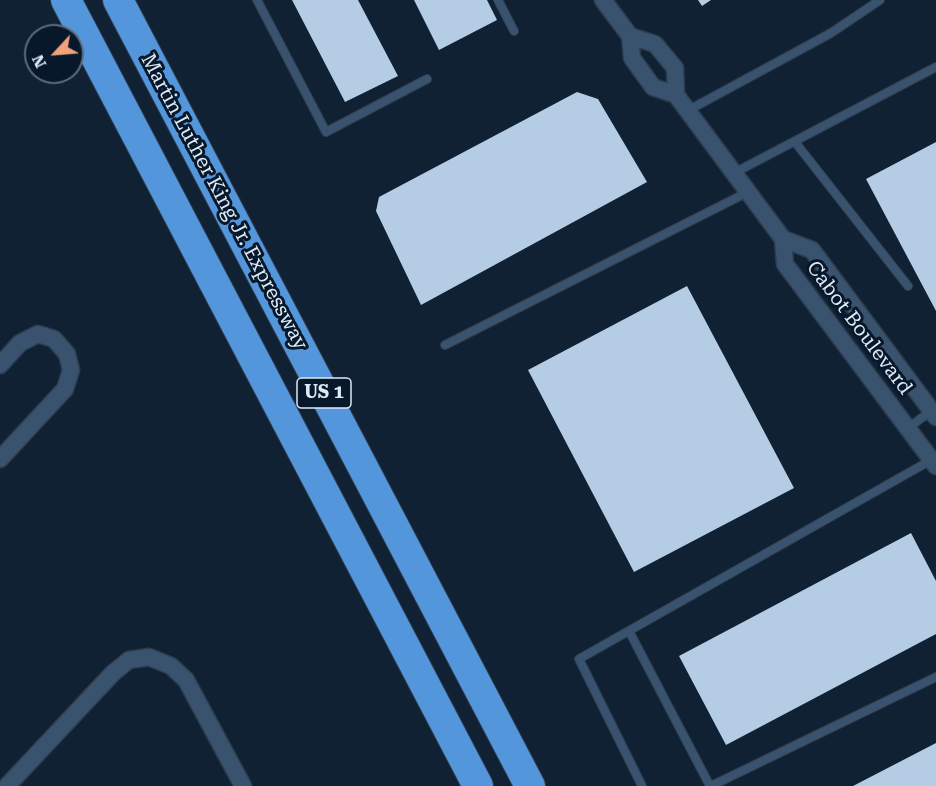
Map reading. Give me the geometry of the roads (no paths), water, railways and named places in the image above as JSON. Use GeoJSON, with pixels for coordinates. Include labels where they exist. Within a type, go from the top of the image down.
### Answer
{"type":"FeatureCollection","features":[{"type":"Feature","properties":{"kind":"highway","name":"US 1"},"geometry":{"type":"LineString","coordinates":[[66,0],[478,786]]}},
{"type":"Feature","properties":{"kind":"highway","name":"Martin Luther King Jr. Expressway"},"geometry":{"type":"LineString","coordinates":[[118,0],[530,786]]}},
{"type":"Feature","properties":{"kind":"street","name":"Cabot Boulevard"},"geometry":{"type":"LineString","coordinates":[[603,0],[630,36],[632,58],[653,87],[676,95]]}},
{"type":"Feature","properties":{"kind":"street","name":"Cabot Boulevard"},"geometry":{"type":"LineString","coordinates":[[630,36],[656,44],[675,68],[676,95],[783,239],[785,264],[935,461]]}},
{"type":"Feature","properties":{"kind":"street","name":"Cabot Boulevard"},"geometry":{"type":"LineString","coordinates":[[783,239],[812,250],[934,414]]}},
{"type":"Feature","properties":{"kind":"street"},"geometry":{"type":"LineString","coordinates":[[0,365],[20,343],[38,334],[54,339],[67,354],[71,370],[65,389],[0,459]]}},
{"type":"Feature","properties":{"kind":"street"},"geometry":{"type":"LineString","coordinates":[[7,786],[113,673],[129,660],[149,657],[171,666],[186,680],[243,786]]}},
{"type":"Feature","properties":{"kind":"lane"},"geometry":{"type":"LineString","coordinates":[[257,0],[326,132],[426,79]]}},
{"type":"Feature","properties":{"kind":"lane"},"geometry":{"type":"LineString","coordinates":[[498,0],[514,31]]}},
{"type":"Feature","properties":{"kind":"lane"},"geometry":{"type":"LineString","coordinates":[[687,111],[831,33],[880,0]]}},
{"type":"Feature","properties":{"kind":"lane"},"geometry":{"type":"LineString","coordinates":[[734,173],[936,67]]}},
{"type":"Feature","properties":{"kind":"lane"},"geometry":{"type":"LineString","coordinates":[[795,142],[908,286]]}},
{"type":"Feature","properties":{"kind":"lane"},"geometry":{"type":"LineString","coordinates":[[445,345],[748,192]]}},
{"type":"Feature","properties":{"kind":"lane"},"geometry":{"type":"LineString","coordinates":[[908,428],[934,414]]}},
{"type":"Feature","properties":{"kind":"lane"},"geometry":{"type":"LineString","coordinates":[[642,786],[579,659],[935,461]]}},
{"type":"Feature","properties":{"kind":"lane"},"geometry":{"type":"LineString","coordinates":[[629,631],[710,786],[936,677]]}}]}
